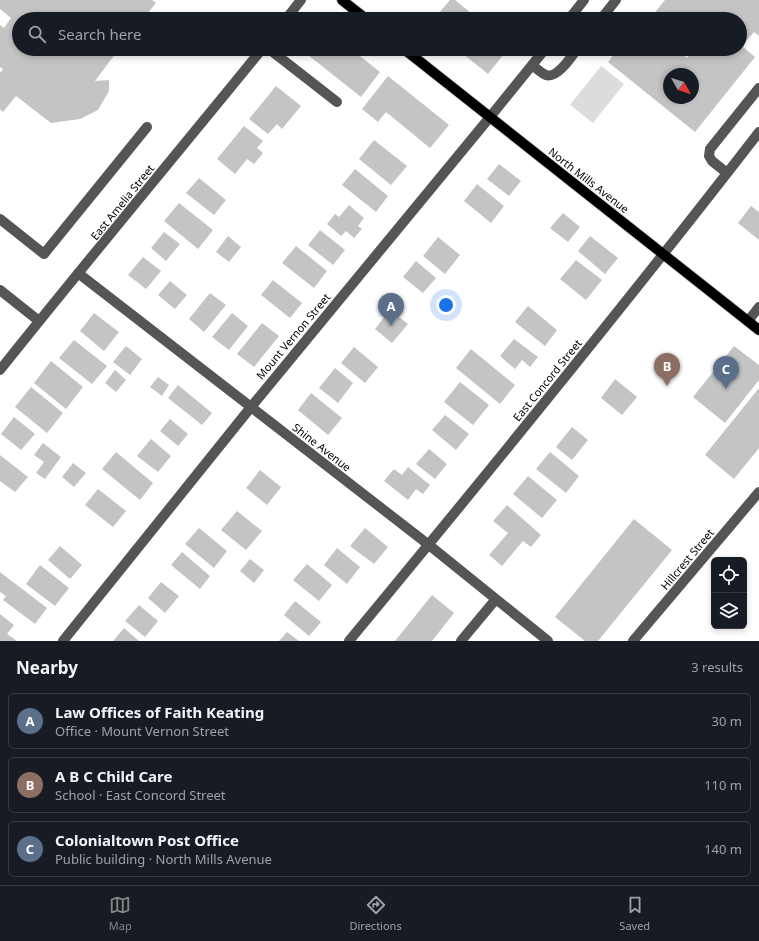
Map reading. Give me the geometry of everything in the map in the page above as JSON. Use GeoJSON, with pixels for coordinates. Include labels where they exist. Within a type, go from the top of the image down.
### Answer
{"type":"FeatureCollection","features":[{"type":"Feature","properties":{"kind":"main road"},"geometry":{"type":"LineString","coordinates":[[342,0],[357,12]]}},
{"type":"Feature","properties":{"kind":"main road","name":"North Mills Avenue"},"geometry":{"type":"LineString","coordinates":[[413,56],[759,330]]}},
{"type":"Feature","properties":{"kind":"street"},"geometry":{"type":"LineString","coordinates":[[292,12],[301,0]]}},
{"type":"Feature","properties":{"kind":"street"},"geometry":{"type":"LineString","coordinates":[[574,12],[584,0]]}},
{"type":"Feature","properties":{"kind":"street"},"geometry":{"type":"LineString","coordinates":[[607,12],[616,0]]}},
{"type":"Feature","properties":{"kind":"street","name":"East Amelia Street"},"geometry":{"type":"LineString","coordinates":[[0,370],[256,56]]}},
{"type":"Feature","properties":{"kind":"street"},"geometry":{"type":"LineString","coordinates":[[278,56],[337,102]]}},
{"type":"Feature","properties":{"kind":"street","name":"Mount Vernon Street"},"geometry":{"type":"LineString","coordinates":[[63,641],[251,407],[539,56]]}},
{"type":"Feature","properties":{"kind":"street"},"geometry":{"type":"LineString","coordinates":[[532,65],[545,74],[550,75],[562,69],[572,56]]}},
{"type":"Feature","properties":{"kind":"street"},"geometry":{"type":"LineString","coordinates":[[727,174],[709,156],[710,149],[759,88]]}},
{"type":"Feature","properties":{"kind":"street"},"geometry":{"type":"LineString","coordinates":[[0,219],[44,254],[147,127]]}},
{"type":"Feature","properties":{"kind":"street","name":"East Concord Street"},"geometry":{"type":"LineString","coordinates":[[350,641],[664,255],[759,132]]}},
{"type":"Feature","properties":{"kind":"street","name":"Shine Avenue"},"geometry":{"type":"LineString","coordinates":[[78,274],[429,545],[548,641]]}},
{"type":"Feature","properties":{"kind":"street"},"geometry":{"type":"LineString","coordinates":[[0,290],[39,321]]}},
{"type":"Feature","properties":{"kind":"street"},"geometry":{"type":"LineString","coordinates":[[748,321],[759,307]]}},
{"type":"Feature","properties":{"kind":"street","name":"Hillcrest Street"},"geometry":{"type":"LineString","coordinates":[[633,641],[759,492]]}},
{"type":"Feature","properties":{"kind":"street"},"geometry":{"type":"LineString","coordinates":[[461,641],[496,599]]}},
{"type":"Feature","properties":{"kind":"shaded area"},"geometry":{"type":"Polygon","coordinates":[[[601,66],[624,84],[593,123],[570,105],[601,66]]]}},
{"type":"Feature","properties":{"kind":"building"},"geometry":{"type":"Polygon","coordinates":[[[0,0],[152,0],[156,3],[149,12],[12,12],[12,56],[114,56],[95,81],[109,80],[109,91],[98,110],[80,119],[51,123],[16,96],[3,112],[0,109],[0,73],[3,69],[0,67],[0,25],[4,28],[11,18],[0,9],[0,0]]]}},
{"type":"Feature","properties":{"kind":"building"},"geometry":{"type":"Polygon","coordinates":[[[450,0],[455,0],[470,12],[440,12],[450,0]]]}},
{"type":"Feature","properties":{"kind":"building"},"geometry":{"type":"Polygon","coordinates":[[[665,0],[759,0],[759,36],[754,32],[747,40],[747,12],[655,12],[665,0]]]}},
{"type":"Feature","properties":{"kind":"building"},"geometry":{"type":"Polygon","coordinates":[[[747,50],[755,57],[695,132],[608,62],[613,56],[685,56],[687,58],[688,56],[747,56],[747,50]]]}},
{"type":"Feature","properties":{"kind":"building"},"geometry":{"type":"Polygon","coordinates":[[[309,56],[360,56],[380,72],[361,97],[309,56]]]}},
{"type":"Feature","properties":{"kind":"building"},"geometry":{"type":"Polygon","coordinates":[[[466,56],[502,56],[488,74],[466,56]]]}},
{"type":"Feature","properties":{"kind":"building"},"geometry":{"type":"Polygon","coordinates":[[[388,76],[449,125],[430,148],[386,112],[378,122],[362,109],[388,76]]]}},
{"type":"Feature","properties":{"kind":"building"},"geometry":{"type":"Polygon","coordinates":[[[276,86],[301,106],[282,129],[277,124],[268,134],[249,119],[276,86]]]}},
{"type":"Feature","properties":{"kind":"building"},"geometry":{"type":"Polygon","coordinates":[[[244,126],[263,141],[257,148],[263,153],[254,164],[247,159],[235,174],[217,159],[244,126]]]}},
{"type":"Feature","properties":{"kind":"building"},"geometry":{"type":"Polygon","coordinates":[[[374,140],[407,166],[391,185],[359,159],[374,140]]]}},
{"type":"Feature","properties":{"kind":"building"},"geometry":{"type":"Polygon","coordinates":[[[499,164],[521,181],[509,196],[487,179],[499,164]]]}},
{"type":"Feature","properties":{"kind":"building"},"geometry":{"type":"Polygon","coordinates":[[[355,169],[388,196],[376,212],[342,185],[355,169]]]}},
{"type":"Feature","properties":{"kind":"building"},"geometry":{"type":"Polygon","coordinates":[[[199,178],[226,200],[214,215],[186,193],[199,178]]]}},
{"type":"Feature","properties":{"kind":"building"},"geometry":{"type":"Polygon","coordinates":[[[477,184],[504,206],[491,223],[464,201],[477,184]]]}},
{"type":"Feature","properties":{"kind":"building"},"geometry":{"type":"Polygon","coordinates":[[[179,203],[213,230],[198,249],[164,221],[179,203]]]}},
{"type":"Feature","properties":{"kind":"building"},"geometry":{"type":"Polygon","coordinates":[[[349,205],[364,218],[358,226],[362,229],[354,238],[346,231],[341,236],[327,224],[335,214],[339,217],[349,205]]]}},
{"type":"Feature","properties":{"kind":"building"},"geometry":{"type":"Polygon","coordinates":[[[751,206],[759,212],[759,240],[738,223],[751,206]]]}},
{"type":"Feature","properties":{"kind":"building"},"geometry":{"type":"Polygon","coordinates":[[[563,213],[580,227],[568,242],[550,228],[563,213]]]}},
{"type":"Feature","properties":{"kind":"building"},"geometry":{"type":"Polygon","coordinates":[[[320,230],[345,250],[333,265],[308,245],[320,230]]]}},
{"type":"Feature","properties":{"kind":"building"},"geometry":{"type":"Polygon","coordinates":[[[164,232],[180,244],[166,261],[151,248],[164,232]]]}},
{"type":"Feature","properties":{"kind":"building"},"geometry":{"type":"Polygon","coordinates":[[[228,236],[241,247],[229,262],[216,252],[228,236]]]}},
{"type":"Feature","properties":{"kind":"building"},"geometry":{"type":"Polygon","coordinates":[[[590,236],[618,258],[605,274],[578,251],[590,236]]]}},
{"type":"Feature","properties":{"kind":"building"},"geometry":{"type":"Polygon","coordinates":[[[438,237],[460,255],[445,274],[423,256],[438,237]]]}},
{"type":"Feature","properties":{"kind":"building"},"geometry":{"type":"Polygon","coordinates":[[[296,246],[327,271],[314,288],[282,263],[296,246]]]}},
{"type":"Feature","properties":{"kind":"building"},"geometry":{"type":"Polygon","coordinates":[[[143,257],[161,271],[146,289],[128,275],[143,257]]]}},
{"type":"Feature","properties":{"kind":"building"},"geometry":{"type":"Polygon","coordinates":[[[576,260],[602,280],[586,300],[560,279],[576,260]]]}},
{"type":"Feature","properties":{"kind":"building"},"geometry":{"type":"Polygon","coordinates":[[[416,261],[436,278],[423,293],[403,277],[416,261]]]}},
{"type":"Feature","properties":{"kind":"building"},"geometry":{"type":"Polygon","coordinates":[[[273,280],[302,303],[290,318],[261,295],[273,280]]]}},
{"type":"Feature","properties":{"kind":"building"},"geometry":{"type":"Polygon","coordinates":[[[170,281],[187,295],[175,309],[158,295],[170,281]]]}},
{"type":"Feature","properties":{"kind":"building"},"geometry":{"type":"Polygon","coordinates":[[[210,293],[226,305],[204,332],[189,319],[210,293]]]}},
{"type":"Feature","properties":{"kind":"building"},"geometry":{"type":"Polygon","coordinates":[[[528,306],[557,330],[545,346],[515,322],[528,306]]]}},
{"type":"Feature","properties":{"kind":"building"},"geometry":{"type":"Polygon","coordinates":[[[390,310],[408,324],[392,343],[375,329],[390,310]]]}},
{"type":"Feature","properties":{"kind":"building"},"geometry":{"type":"Polygon","coordinates":[[[94,313],[119,332],[104,351],[80,331],[94,313]]]}},
{"type":"Feature","properties":{"kind":"building"},"geometry":{"type":"Polygon","coordinates":[[[232,313],[248,326],[229,350],[212,337],[232,313]]]}},
{"type":"Feature","properties":{"kind":"building"},"geometry":{"type":"Polygon","coordinates":[[[262,323],[279,336],[254,367],[237,354],[262,323]]]}},
{"type":"Feature","properties":{"kind":"building"},"geometry":{"type":"Polygon","coordinates":[[[514,339],[538,357],[530,367],[522,360],[515,369],[500,356],[514,339]]]}},
{"type":"Feature","properties":{"kind":"building"},"geometry":{"type":"Polygon","coordinates":[[[74,340],[107,366],[92,384],[59,358],[74,340]]]}},
{"type":"Feature","properties":{"kind":"building"},"geometry":{"type":"Polygon","coordinates":[[[126,346],[142,359],[130,375],[113,362],[126,346]]]}},
{"type":"Feature","properties":{"kind":"building"},"geometry":{"type":"Polygon","coordinates":[[[734,346],[759,365],[759,380],[725,423],[693,397],[734,346]]]}},
{"type":"Feature","properties":{"kind":"building"},"geometry":{"type":"Polygon","coordinates":[[[354,347],[378,367],[365,383],[341,363],[354,347]]]}},
{"type":"Feature","properties":{"kind":"building"},"geometry":{"type":"Polygon","coordinates":[[[471,349],[515,385],[500,404],[456,368],[471,349]]]}},
{"type":"Feature","properties":{"kind":"building"},"geometry":{"type":"Polygon","coordinates":[[[51,361],[83,387],[66,409],[34,383],[51,361]]]}},
{"type":"Feature","properties":{"kind":"building"},"geometry":{"type":"Polygon","coordinates":[[[335,368],[353,383],[338,403],[319,388],[335,368]]]}},
{"type":"Feature","properties":{"kind":"building"},"geometry":{"type":"Polygon","coordinates":[[[115,370],[126,380],[116,392],[105,383],[115,370]]]}},
{"type":"Feature","properties":{"kind":"building"},"geometry":{"type":"Polygon","coordinates":[[[158,377],[169,385],[162,396],[150,387],[158,377]]]}},
{"type":"Feature","properties":{"kind":"building"},"geometry":{"type":"Polygon","coordinates":[[[615,379],[637,397],[622,415],[601,398],[615,379]]]}},
{"type":"Feature","properties":{"kind":"building"},"geometry":{"type":"Polygon","coordinates":[[[460,382],[489,405],[473,425],[444,402],[460,382]]]}},
{"type":"Feature","properties":{"kind":"building"},"geometry":{"type":"Polygon","coordinates":[[[178,385],[212,413],[202,425],[168,398],[178,385]]]}},
{"type":"Feature","properties":{"kind":"building"},"geometry":{"type":"Polygon","coordinates":[[[31,387],[63,413],[47,433],[15,407],[31,387]]]}},
{"type":"Feature","properties":{"kind":"building"},"geometry":{"type":"Polygon","coordinates":[[[759,388],[759,448],[734,479],[705,455],[759,388]]]}},
{"type":"Feature","properties":{"kind":"building"},"geometry":{"type":"Polygon","coordinates":[[[311,393],[342,418],[328,435],[298,410],[311,393]]]}},
{"type":"Feature","properties":{"kind":"building"},"geometry":{"type":"Polygon","coordinates":[[[445,415],[469,434],[456,450],[432,430],[445,415]]]}},
{"type":"Feature","properties":{"kind":"building"},"geometry":{"type":"Polygon","coordinates":[[[14,417],[35,434],[21,450],[1,434],[14,417]]]}},
{"type":"Feature","properties":{"kind":"building"},"geometry":{"type":"Polygon","coordinates":[[[170,419],[188,434],[178,446],[160,431],[170,419]]]}},
{"type":"Feature","properties":{"kind":"building"},"geometry":{"type":"Polygon","coordinates":[[[572,427],[588,440],[572,460],[556,447],[572,427]]]}},
{"type":"Feature","properties":{"kind":"building"},"geometry":{"type":"Polygon","coordinates":[[[151,439],[171,456],[158,472],[137,456],[151,439]]]}},
{"type":"Feature","properties":{"kind":"building"},"geometry":{"type":"Polygon","coordinates":[[[43,443],[61,457],[45,479],[36,473],[44,462],[34,455],[43,443]]]}},
{"type":"Feature","properties":{"kind":"building"},"geometry":{"type":"Polygon","coordinates":[[[429,449],[447,464],[435,479],[416,464],[429,449]]]}},
{"type":"Feature","properties":{"kind":"building"},"geometry":{"type":"Polygon","coordinates":[[[116,452],[153,483],[140,500],[102,469],[116,452]]]}},
{"type":"Feature","properties":{"kind":"building"},"geometry":{"type":"Polygon","coordinates":[[[550,452],[579,476],[566,493],[536,469],[550,452]]]}},
{"type":"Feature","properties":{"kind":"building"},"geometry":{"type":"Polygon","coordinates":[[[0,455],[28,477],[15,492],[0,481],[0,455]]]}},
{"type":"Feature","properties":{"kind":"building"},"geometry":{"type":"Polygon","coordinates":[[[73,463],[86,473],[74,487],[62,477],[73,463]]]}},
{"type":"Feature","properties":{"kind":"building"},"geometry":{"type":"Polygon","coordinates":[[[408,467],[430,485],[423,494],[416,489],[408,500],[384,481],[394,469],[402,475],[408,467]]]}},
{"type":"Feature","properties":{"kind":"building"},"geometry":{"type":"Polygon","coordinates":[[[260,470],[281,487],[267,505],[246,488],[260,470]]]}},
{"type":"Feature","properties":{"kind":"building"},"geometry":{"type":"Polygon","coordinates":[[[528,476],[557,500],[542,518],[513,494],[528,476]]]}},
{"type":"Feature","properties":{"kind":"building"},"geometry":{"type":"Polygon","coordinates":[[[98,489],[126,511],[113,527],[85,505],[98,489]]]}},
{"type":"Feature","properties":{"kind":"building"},"geometry":{"type":"Polygon","coordinates":[[[507,505],[541,535],[531,547],[523,541],[502,566],[489,555],[508,533],[493,521],[507,505]]]}},
{"type":"Feature","properties":{"kind":"building"},"geometry":{"type":"Polygon","coordinates":[[[237,511],[262,531],[246,550],[221,530],[237,511]]]}},
{"type":"Feature","properties":{"kind":"building"},"geometry":{"type":"Polygon","coordinates":[[[634,519],[672,550],[598,641],[585,641],[555,617],[634,519]]]}},
{"type":"Feature","properties":{"kind":"building"},"geometry":{"type":"Polygon","coordinates":[[[199,528],[227,551],[214,568],[185,544],[199,528]]]}},
{"type":"Feature","properties":{"kind":"building"},"geometry":{"type":"Polygon","coordinates":[[[365,528],[388,547],[374,564],[350,546],[365,528]]]}},
{"type":"Feature","properties":{"kind":"building"},"geometry":{"type":"Polygon","coordinates":[[[60,546],[82,565],[70,579],[48,560],[60,546]]]}},
{"type":"Feature","properties":{"kind":"building"},"geometry":{"type":"Polygon","coordinates":[[[337,548],[360,567],[347,584],[324,565],[337,548]]]}},
{"type":"Feature","properties":{"kind":"building"},"geometry":{"type":"Polygon","coordinates":[[[182,552],[210,576],[200,589],[171,565],[182,552]]]}},
{"type":"Feature","properties":{"kind":"building"},"geometry":{"type":"Polygon","coordinates":[[[250,559],[264,570],[254,583],[240,571],[250,559]]]}},
{"type":"Feature","properties":{"kind":"building"},"geometry":{"type":"Polygon","coordinates":[[[307,564],[332,585],[319,601],[293,580],[307,564]]]}},
{"type":"Feature","properties":{"kind":"building"},"geometry":{"type":"Polygon","coordinates":[[[40,565],[69,588],[55,606],[26,584],[40,565]]]}},
{"type":"Feature","properties":{"kind":"building"},"geometry":{"type":"Polygon","coordinates":[[[0,572],[47,608],[35,624],[3,600],[6,596],[0,592],[0,572]]]}},
{"type":"Feature","properties":{"kind":"building"},"geometry":{"type":"Polygon","coordinates":[[[161,582],[179,596],[165,613],[148,598],[161,582]]]}},
{"type":"Feature","properties":{"kind":"building"},"geometry":{"type":"Polygon","coordinates":[[[432,595],[454,613],[432,641],[395,641],[432,595]]]}},
{"type":"Feature","properties":{"kind":"building"},"geometry":{"type":"Polygon","coordinates":[[[295,601],[321,622],[309,636],[284,615],[295,601]]]}},
{"type":"Feature","properties":{"kind":"building"},"geometry":{"type":"Polygon","coordinates":[[[139,605],[158,621],[145,637],[125,621],[139,605]]]}},
{"type":"Feature","properties":{"kind":"building"},"geometry":{"type":"Polygon","coordinates":[[[0,614],[14,625],[7,634],[17,641],[0,641],[0,614]]]}},
{"type":"Feature","properties":{"kind":"building"},"geometry":{"type":"Polygon","coordinates":[[[124,628],[139,641],[113,641],[124,628]]]}},
{"type":"Feature","properties":{"kind":"building"},"geometry":{"type":"Polygon","coordinates":[[[287,632],[299,641],[279,641],[287,632]]]}},
{"type":"Feature","properties":{"kind":"place","name":"Law Offices of Faith Keating"},"geometry":{"type":"Point","coordinates":[391,326]}},
{"type":"Feature","properties":{"kind":"place","name":"A B C Child Care"},"geometry":{"type":"Point","coordinates":[667,386]}},
{"type":"Feature","properties":{"kind":"place","name":"Colonialtown Post Office"},"geometry":{"type":"Point","coordinates":[726,389]}}]}
